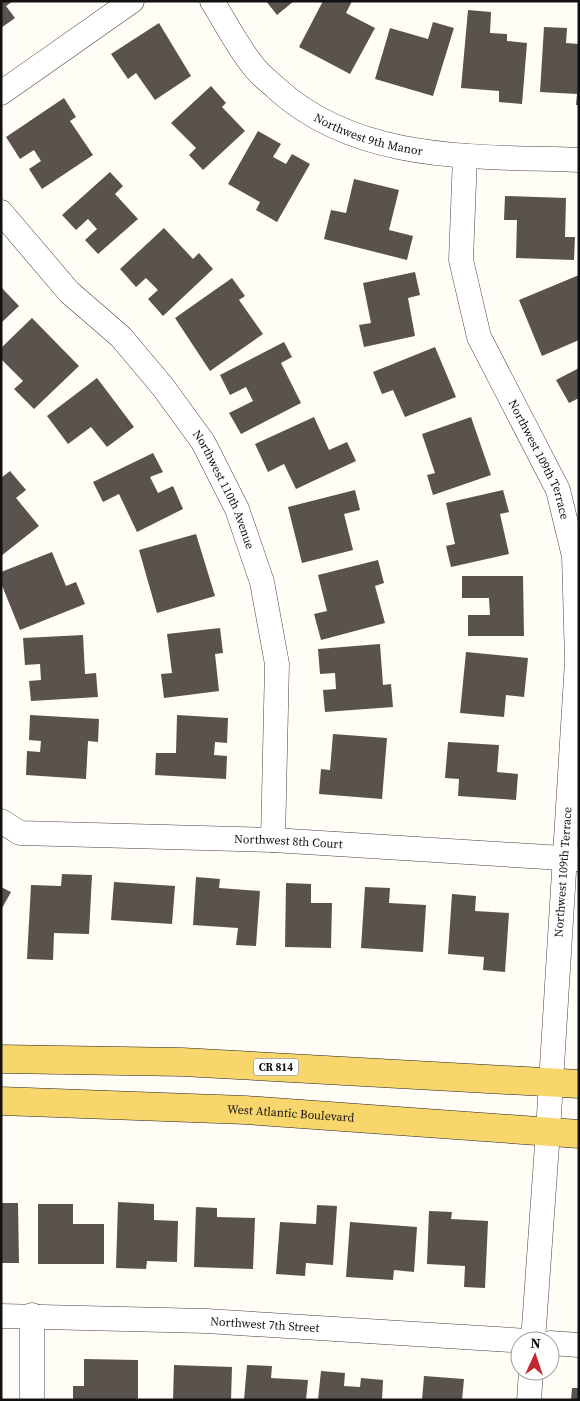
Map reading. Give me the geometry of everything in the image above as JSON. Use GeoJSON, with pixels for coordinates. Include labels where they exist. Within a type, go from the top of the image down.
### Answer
{"type":"FeatureCollection","features":[{"type":"Feature","properties":{"kind":"main road","name":"CR 814"},"geometry":{"type":"LineString","coordinates":[[1,1059],[182,1062],[579,1084]]}},
{"type":"Feature","properties":{"kind":"main road","name":"West Atlantic Boulevard"},"geometry":{"type":"LineString","coordinates":[[1,1101],[245,1110],[579,1134]]}},
{"type":"Feature","properties":{"kind":"street"},"geometry":{"type":"LineString","coordinates":[[1,93],[132,1]]}},
{"type":"Feature","properties":{"kind":"street","name":"Northwest 9th Manor"},"geometry":{"type":"LineString","coordinates":[[212,1],[255,69],[293,103],[336,129],[386,145],[465,156],[579,160]]}},
{"type":"Feature","properties":{"kind":"street","name":"Northwest 109th Terrace"},"geometry":{"type":"LineString","coordinates":[[465,156],[461,260],[479,338],[558,490],[576,555],[577,661],[571,859],[551,1083],[534,1331]]}},
{"type":"Feature","properties":{"kind":"street","name":"Northwest 110th Avenue"},"geometry":{"type":"LineString","coordinates":[[1,212],[69,292],[121,338],[163,388],[203,442],[237,509],[262,582],[277,664],[273,840]]}},
{"type":"Feature","properties":{"kind":"street","name":"Northwest 8th Court"},"geometry":{"type":"LineString","coordinates":[[1,821],[20,833],[273,840],[571,859]]}},
{"type":"Feature","properties":{"kind":"street"},"geometry":{"type":"LineString","coordinates":[[32,1315],[32,1400]]}},
{"type":"Feature","properties":{"kind":"street","name":"Northwest 7th Street"},"geometry":{"type":"LineString","coordinates":[[1,1316],[32,1315],[206,1321],[510,1340]]}},
{"type":"Feature","properties":{"kind":"street"},"geometry":{"type":"LineString","coordinates":[[560,1344],[579,1345]]}},
{"type":"Feature","properties":{"kind":"street"},"geometry":{"type":"LineString","coordinates":[[529,1400],[530,1381]]}},
{"type":"Feature","properties":{"kind":"building"},"geometry":{"type":"Polygon","coordinates":[[[1,1],[13,1],[6,6],[15,18],[1,28],[1,1]]]}},
{"type":"Feature","properties":{"kind":"building"},"geometry":{"type":"Polygon","coordinates":[[[266,1],[294,1],[277,15],[266,1]]]}},
{"type":"Feature","properties":{"kind":"building"},"geometry":{"type":"Polygon","coordinates":[[[323,1],[352,1],[346,13],[375,28],[350,74],[299,47],[323,1]]]}},
{"type":"Feature","properties":{"kind":"building"},"geometry":{"type":"Polygon","coordinates":[[[468,10],[491,12],[490,33],[507,34],[507,41],[527,43],[522,104],[499,102],[499,91],[461,88],[468,10]]]}},
{"type":"Feature","properties":{"kind":"building"},"geometry":{"type":"Polygon","coordinates":[[[433,22],[454,28],[433,96],[375,79],[390,28],[428,39],[433,22]]]}},
{"type":"Feature","properties":{"kind":"building"},"geometry":{"type":"Polygon","coordinates":[[[159,23],[191,76],[155,100],[136,73],[128,79],[111,54],[159,23]]]}},
{"type":"Feature","properties":{"kind":"building"},"geometry":{"type":"Polygon","coordinates":[[[544,27],[567,28],[566,43],[579,44],[579,105],[576,105],[577,94],[540,92],[544,27]]]}},
{"type":"Feature","properties":{"kind":"building"},"geometry":{"type":"Polygon","coordinates":[[[211,86],[226,103],[222,107],[245,131],[203,170],[189,155],[196,148],[171,123],[211,86]]]}},
{"type":"Feature","properties":{"kind":"building"},"geometry":{"type":"Polygon","coordinates":[[[64,98],[76,117],[70,121],[93,155],[42,189],[29,169],[41,161],[34,150],[20,159],[6,137],[64,98]]]}},
{"type":"Feature","properties":{"kind":"building"},"geometry":{"type":"Polygon","coordinates":[[[258,131],[281,144],[273,157],[286,164],[292,154],[310,164],[277,222],[256,210],[260,202],[228,184],[258,131]]]}},
{"type":"Feature","properties":{"kind":"building"},"geometry":{"type":"Polygon","coordinates":[[[110,172],[123,186],[115,194],[138,219],[98,254],[85,240],[97,229],[88,219],[76,230],[62,215],[110,172]]]}},
{"type":"Feature","properties":{"kind":"building"},"geometry":{"type":"Polygon","coordinates":[[[354,179],[399,190],[389,230],[413,236],[407,260],[324,239],[331,210],[346,213],[354,179]]]}},
{"type":"Feature","properties":{"kind":"building"},"geometry":{"type":"Polygon","coordinates":[[[505,196],[566,198],[565,237],[575,237],[574,260],[516,258],[517,220],[504,220],[505,196]]]}},
{"type":"Feature","properties":{"kind":"building"},"geometry":{"type":"Polygon","coordinates":[[[164,228],[193,259],[199,253],[213,269],[163,316],[148,299],[158,290],[146,278],[136,287],[120,269],[164,228]]]}},
{"type":"Feature","properties":{"kind":"building"},"geometry":{"type":"Polygon","coordinates":[[[415,272],[420,295],[408,298],[415,336],[364,347],[359,325],[371,323],[363,283],[415,272]]]}},
{"type":"Feature","properties":{"kind":"building"},"geometry":{"type":"Polygon","coordinates":[[[579,275],[579,340],[542,356],[519,300],[579,275]]]}},
{"type":"Feature","properties":{"kind":"building"},"geometry":{"type":"Polygon","coordinates":[[[232,278],[245,296],[239,300],[263,334],[210,371],[175,318],[232,278]]]}},
{"type":"Feature","properties":{"kind":"building"},"geometry":{"type":"Polygon","coordinates":[[[1,287],[19,306],[1,323],[1,287]]]}},
{"type":"Feature","properties":{"kind":"building"},"geometry":{"type":"Polygon","coordinates":[[[32,318],[79,366],[34,409],[14,389],[23,381],[1,359],[1,348],[32,318]]]}},
{"type":"Feature","properties":{"kind":"building"},"geometry":{"type":"Polygon","coordinates":[[[284,342],[292,357],[281,363],[301,403],[241,434],[229,413],[253,401],[246,387],[230,395],[220,375],[284,342]]]}},
{"type":"Feature","properties":{"kind":"building"},"geometry":{"type":"Polygon","coordinates":[[[435,347],[456,397],[405,417],[393,390],[382,394],[373,372],[435,347]]]}},
{"type":"Feature","properties":{"kind":"building"},"geometry":{"type":"Polygon","coordinates":[[[579,368],[579,398],[569,403],[556,380],[579,368]]]}},
{"type":"Feature","properties":{"kind":"building"},"geometry":{"type":"Polygon","coordinates":[[[97,378],[134,427],[107,447],[91,427],[68,444],[47,416],[97,378]]]}},
{"type":"Feature","properties":{"kind":"building"},"geometry":{"type":"Polygon","coordinates":[[[314,417],[329,450],[347,442],[356,461],[296,489],[284,464],[268,472],[255,444],[314,417]]]}},
{"type":"Feature","properties":{"kind":"building"},"geometry":{"type":"Polygon","coordinates":[[[471,417],[491,475],[433,495],[427,475],[435,473],[422,434],[471,417]]]}},
{"type":"Feature","properties":{"kind":"building"},"geometry":{"type":"Polygon","coordinates":[[[153,453],[163,472],[150,477],[158,493],[173,486],[183,509],[137,532],[119,494],[103,502],[93,482],[153,453]]]}},
{"type":"Feature","properties":{"kind":"building"},"geometry":{"type":"Polygon","coordinates":[[[10,471],[26,490],[16,498],[39,526],[1,556],[1,478],[10,471]]]}},
{"type":"Feature","properties":{"kind":"building"},"geometry":{"type":"Polygon","coordinates":[[[355,490],[360,510],[344,514],[353,550],[302,563],[288,507],[355,490]]]}},
{"type":"Feature","properties":{"kind":"building"},"geometry":{"type":"Polygon","coordinates":[[[503,490],[509,512],[500,514],[509,554],[451,567],[446,546],[455,544],[446,503],[503,490]]]}},
{"type":"Feature","properties":{"kind":"building"},"geometry":{"type":"Polygon","coordinates":[[[196,534],[215,596],[157,613],[139,550],[196,534]]]}},
{"type":"Feature","properties":{"kind":"building"},"geometry":{"type":"Polygon","coordinates":[[[52,552],[66,586],[76,582],[85,604],[20,630],[1,583],[1,572],[52,552]]]}},
{"type":"Feature","properties":{"kind":"building"},"geometry":{"type":"Polygon","coordinates":[[[378,560],[384,583],[375,586],[385,623],[321,640],[314,614],[327,611],[318,575],[378,560]]]}},
{"type":"Feature","properties":{"kind":"building"},"geometry":{"type":"Polygon","coordinates":[[[462,576],[523,576],[524,636],[468,636],[468,615],[490,615],[489,598],[462,598],[462,576]]]}},
{"type":"Feature","properties":{"kind":"building"},"geometry":{"type":"Polygon","coordinates":[[[220,628],[223,653],[215,654],[219,691],[164,698],[161,674],[172,673],[167,634],[220,628]]]}},
{"type":"Feature","properties":{"kind":"building"},"geometry":{"type":"Polygon","coordinates":[[[83,635],[85,674],[96,673],[98,697],[31,701],[29,681],[41,680],[40,664],[25,665],[23,638],[83,635]]]}},
{"type":"Feature","properties":{"kind":"building"},"geometry":{"type":"Polygon","coordinates":[[[380,644],[383,685],[391,684],[393,707],[325,712],[323,690],[336,689],[335,673],[320,674],[318,649],[380,644]]]}},
{"type":"Feature","properties":{"kind":"building"},"geometry":{"type":"Polygon","coordinates":[[[466,652],[528,658],[524,697],[506,695],[504,717],[460,713],[466,652]]]}},
{"type":"Feature","properties":{"kind":"building"},"geometry":{"type":"Polygon","coordinates":[[[30,715],[99,719],[98,742],[88,741],[86,779],[26,775],[27,751],[40,752],[41,741],[29,740],[30,715]]]}},
{"type":"Feature","properties":{"kind":"building"},"geometry":{"type":"Polygon","coordinates":[[[177,715],[228,718],[227,743],[215,742],[214,755],[227,756],[226,779],[155,775],[156,753],[176,753],[177,715]]]}},
{"type":"Feature","properties":{"kind":"building"},"geometry":{"type":"Polygon","coordinates":[[[333,734],[387,738],[382,799],[319,794],[321,769],[330,770],[333,734]]]}},
{"type":"Feature","properties":{"kind":"building"},"geometry":{"type":"Polygon","coordinates":[[[448,742],[499,745],[497,772],[518,774],[516,800],[458,796],[459,779],[445,778],[448,742]]]}},
{"type":"Feature","properties":{"kind":"building"},"geometry":{"type":"Polygon","coordinates":[[[62,874],[92,875],[89,934],[54,933],[53,960],[27,959],[31,885],[61,886],[62,874]]]}},
{"type":"Feature","properties":{"kind":"building"},"geometry":{"type":"Polygon","coordinates":[[[196,877],[220,879],[219,888],[260,891],[256,946],[236,945],[238,928],[193,925],[196,877]]]}},
{"type":"Feature","properties":{"kind":"building"},"geometry":{"type":"Polygon","coordinates":[[[114,882],[175,886],[172,924],[111,920],[114,882]]]}},
{"type":"Feature","properties":{"kind":"building"},"geometry":{"type":"Polygon","coordinates":[[[286,883],[311,884],[311,903],[332,903],[331,948],[285,947],[286,883]]]}},
{"type":"Feature","properties":{"kind":"building"},"geometry":{"type":"Polygon","coordinates":[[[1,887],[11,892],[1,910],[1,887]]]}},
{"type":"Feature","properties":{"kind":"building"},"geometry":{"type":"Polygon","coordinates":[[[365,887],[390,888],[389,903],[426,905],[423,952],[361,948],[365,887]]]}},
{"type":"Feature","properties":{"kind":"building"},"geometry":{"type":"Polygon","coordinates":[[[452,894],[476,896],[475,911],[509,913],[505,972],[483,970],[484,957],[448,954],[452,894]]]}},
{"type":"Feature","properties":{"kind":"building"},"geometry":{"type":"Polygon","coordinates":[[[118,1202],[154,1204],[154,1220],[178,1221],[177,1262],[147,1261],[146,1269],[116,1268],[118,1202]]]}},
{"type":"Feature","properties":{"kind":"building"},"geometry":{"type":"Polygon","coordinates":[[[1,1203],[18,1203],[19,1263],[1,1263],[1,1203]]]}},
{"type":"Feature","properties":{"kind":"building"},"geometry":{"type":"Polygon","coordinates":[[[38,1204],[73,1204],[73,1224],[104,1224],[104,1264],[38,1264],[38,1204]]]}},
{"type":"Feature","properties":{"kind":"building"},"geometry":{"type":"Polygon","coordinates":[[[317,1205],[337,1206],[333,1265],[306,1263],[305,1276],[276,1274],[280,1222],[316,1224],[317,1205]]]}},
{"type":"Feature","properties":{"kind":"building"},"geometry":{"type":"Polygon","coordinates":[[[196,1207],[217,1208],[217,1217],[255,1218],[253,1269],[194,1267],[196,1207]]]}},
{"type":"Feature","properties":{"kind":"building"},"geometry":{"type":"Polygon","coordinates":[[[429,1211],[452,1212],[451,1219],[488,1221],[485,1288],[464,1287],[465,1266],[427,1264],[429,1211]]]}},
{"type":"Feature","properties":{"kind":"building"},"geometry":{"type":"Polygon","coordinates":[[[350,1222],[417,1227],[414,1272],[394,1270],[393,1280],[346,1277],[350,1222]]]}},
{"type":"Feature","properties":{"kind":"building"},"geometry":{"type":"Polygon","coordinates":[[[84,1359],[138,1360],[138,1400],[73,1400],[73,1386],[84,1386],[84,1359]]]}},
{"type":"Feature","properties":{"kind":"building"},"geometry":{"type":"Polygon","coordinates":[[[174,1365],[232,1367],[231,1400],[173,1400],[174,1365]]]}},
{"type":"Feature","properties":{"kind":"building"},"geometry":{"type":"Polygon","coordinates":[[[247,1365],[272,1366],[271,1378],[308,1380],[306,1400],[244,1400],[247,1365]]]}},
{"type":"Feature","properties":{"kind":"building"},"geometry":{"type":"Polygon","coordinates":[[[321,1371],[345,1373],[344,1386],[360,1387],[361,1378],[383,1380],[382,1400],[318,1400],[321,1371]]]}},
{"type":"Feature","properties":{"kind":"building"},"geometry":{"type":"Polygon","coordinates":[[[424,1376],[464,1379],[462,1400],[422,1400],[424,1376]]]}},
{"type":"Feature","properties":{"kind":"building"},"geometry":{"type":"Polygon","coordinates":[[[572,1388],[579,1388],[579,1400],[571,1400],[572,1388]]]}}]}
